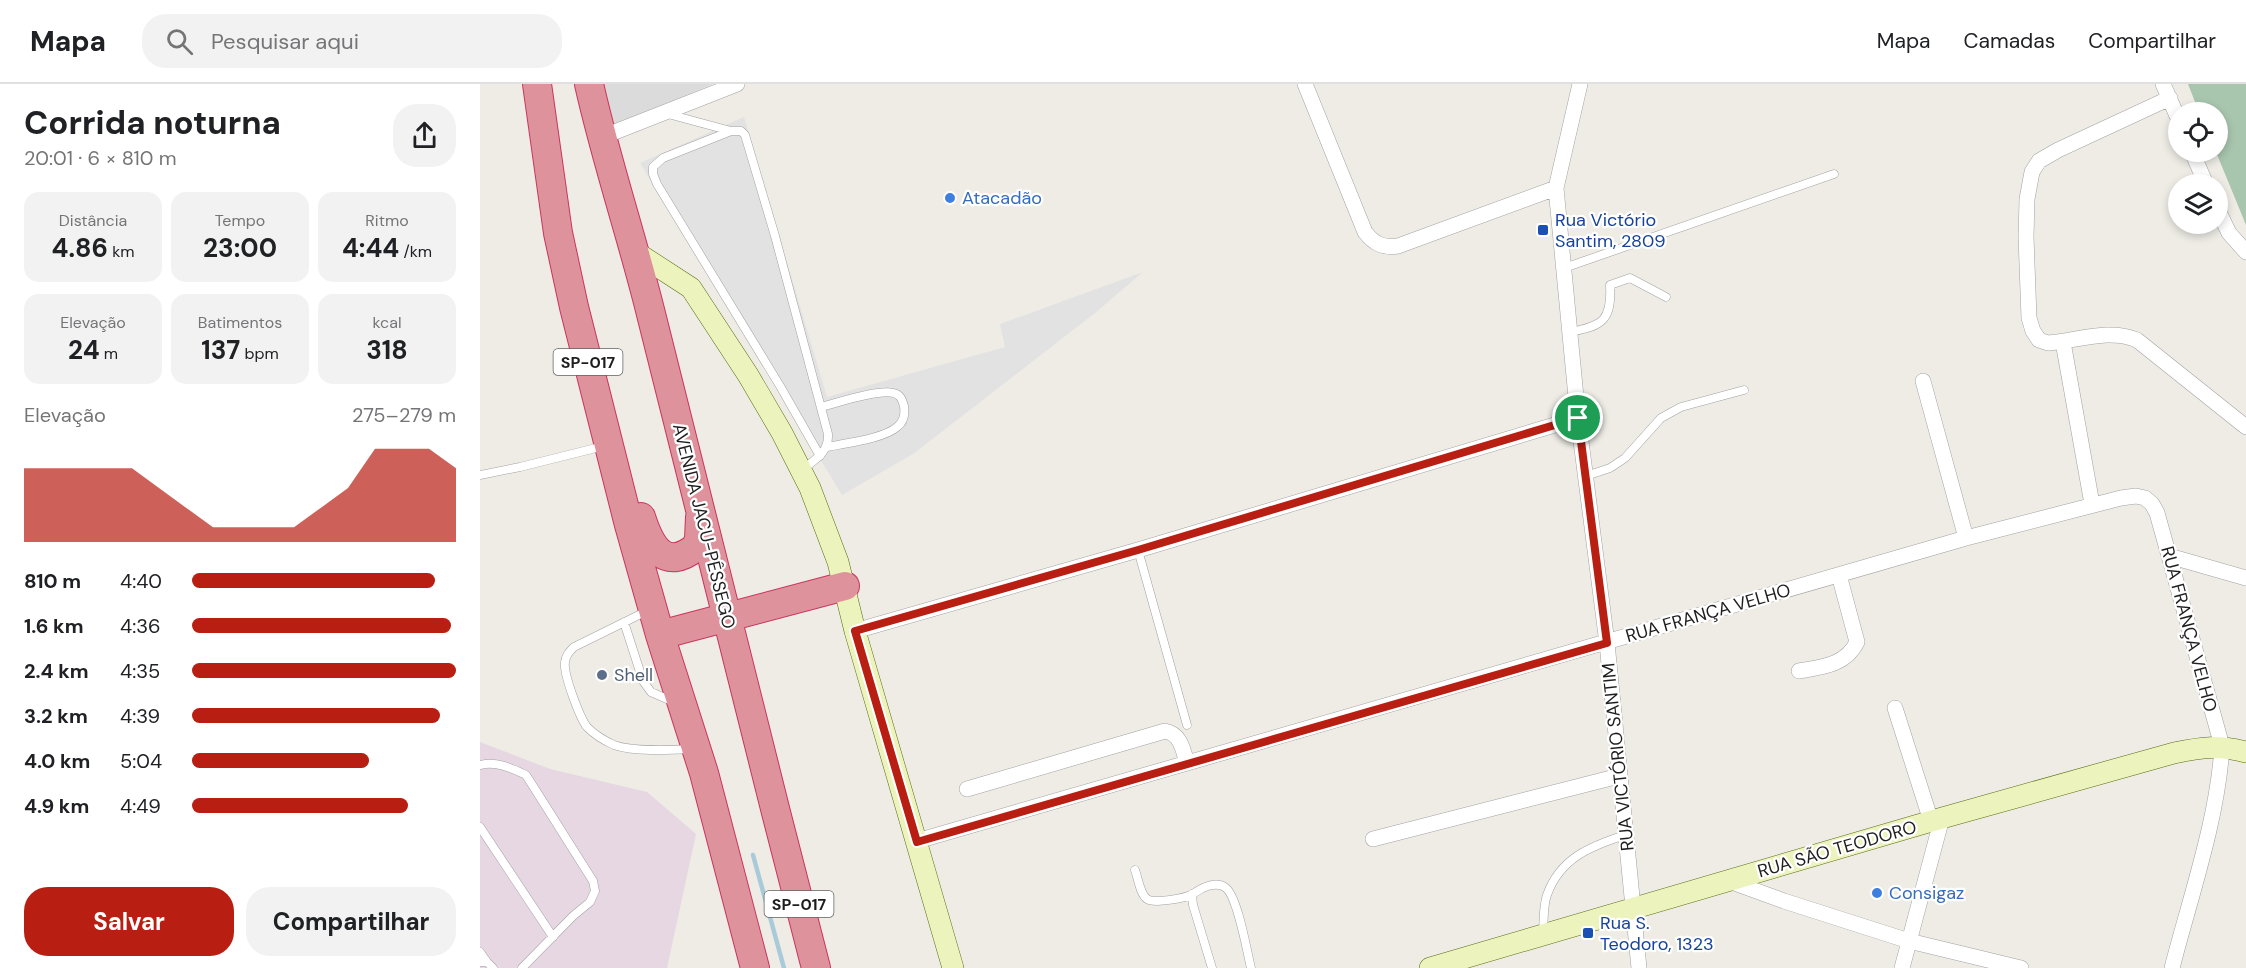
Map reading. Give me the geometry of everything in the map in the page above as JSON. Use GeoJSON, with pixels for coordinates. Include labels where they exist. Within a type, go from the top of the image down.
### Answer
{"type":"FeatureCollection","features":[{"type":"Feature","properties":{"kind":"highway","name":"SP-017"},"geometry":{"type":"LineString","coordinates":[[537,84],[558,233],[574,307],[660,635],[696,748],[755,968]]}},
{"type":"Feature","properties":{"kind":"highway","name":"AVENIDA JACU-PÊSSEGO"},"geometry":{"type":"LineString","coordinates":[[589,84],[647,298],[782,841],[816,968]]}},
{"type":"Feature","properties":{"kind":"highway"},"geometry":{"type":"LineString","coordinates":[[574,307],[616,419],[639,512],[653,547],[668,557],[676,558],[696,547],[700,527],[699,506]]}},
{"type":"Feature","properties":{"kind":"highway"},"geometry":{"type":"LineString","coordinates":[[660,635],[845,586]]}},
{"type":"Feature","properties":{"kind":"main road"},"geometry":{"type":"LineString","coordinates":[[634,251],[691,288],[748,375],[802,470],[845,586],[855,631],[953,968]]}},
{"type":"Feature","properties":{"kind":"main road"},"geometry":{"type":"LineString","coordinates":[[647,298],[674,288],[691,288]]}},
{"type":"Feature","properties":{"kind":"main road","name":"RUA SÃO TEODORO"},"geometry":{"type":"LineString","coordinates":[[1430,968],[1455,965],[1484,957],[1543,936],[1633,909],[2174,753],[2222,746],[2246,752]]}},
{"type":"Feature","properties":{"kind":"street"},"geometry":{"type":"LineString","coordinates":[[602,137],[737,84]]}},
{"type":"Feature","properties":{"kind":"street"},"geometry":{"type":"LineString","coordinates":[[1305,84],[1365,232],[1378,245],[1388,248],[1398,246],[1556,188]]}},
{"type":"Feature","properties":{"kind":"street","name":"RUA VICTÓRIO SANTIM"},"geometry":{"type":"LineString","coordinates":[[1580,84],[1556,188],[1578,418],[1607,643],[1639,968]]}},
{"type":"Feature","properties":{"kind":"street"},"geometry":{"type":"LineString","coordinates":[[2163,84],[2172,102]]}},
{"type":"Feature","properties":{"kind":"street"},"geometry":{"type":"LineString","coordinates":[[2170,98],[2039,161],[2032,172],[2027,199],[2029,318],[2039,340],[2048,343],[2113,334],[2126,335],[2137,340],[2246,427]]}},
{"type":"Feature","properties":{"kind":"street"},"geometry":{"type":"LineString","coordinates":[[2228,231],[2246,252]]}},
{"type":"Feature","properties":{"kind":"street"},"geometry":{"type":"LineString","coordinates":[[2063,342],[2092,504]]}},
{"type":"Feature","properties":{"kind":"street"},"geometry":{"type":"LineString","coordinates":[[1923,381],[1966,538]]}},
{"type":"Feature","properties":{"kind":"street"},"geometry":{"type":"LineString","coordinates":[[855,631],[1138,550],[1578,418]]}},
{"type":"Feature","properties":{"kind":"street","name":"RUA FRANÇA VELHO"},"geometry":{"type":"LineString","coordinates":[[917,842],[1966,538],[2092,504],[2136,496],[2145,498],[2157,513],[2222,746]]}},
{"type":"Feature","properties":{"kind":"street"},"geometry":{"type":"LineString","coordinates":[[2169,556],[2246,578]]}},
{"type":"Feature","properties":{"kind":"street"},"geometry":{"type":"LineString","coordinates":[[1799,671],[1831,665],[1848,657],[1857,642],[1839,575]]}},
{"type":"Feature","properties":{"kind":"street"},"geometry":{"type":"LineString","coordinates":[[1895,708],[1936,820],[1902,968]]}},
{"type":"Feature","properties":{"kind":"street"},"geometry":{"type":"LineString","coordinates":[[967,789],[1166,731],[1172,732],[1179,738],[1187,763]]}},
{"type":"Feature","properties":{"kind":"street"},"geometry":{"type":"LineString","coordinates":[[2172,968],[2214,806],[2222,746]]}},
{"type":"Feature","properties":{"kind":"street"},"geometry":{"type":"LineString","coordinates":[[1373,839],[1619,776]]}},
{"type":"Feature","properties":{"kind":"street"},"geometry":{"type":"LineString","coordinates":[[1728,881],[1909,941],[2021,968]]}},
{"type":"Feature","properties":{"kind":"lane"},"geometry":{"type":"LineString","coordinates":[[663,113],[731,131],[741,131],[745,135],[828,434],[827,447],[820,456],[802,470]]}},
{"type":"Feature","properties":{"kind":"lane"},"geometry":{"type":"LineString","coordinates":[[731,131],[663,158],[655,164],[653,174],[820,456]]}},
{"type":"Feature","properties":{"kind":"lane"},"geometry":{"type":"LineString","coordinates":[[1564,268],[1834,174]]}},
{"type":"Feature","properties":{"kind":"lane"},"geometry":{"type":"LineString","coordinates":[[1570,332],[1590,329],[1607,318],[1611,307],[1610,285],[1619,281],[1630,278],[1666,297]]}},
{"type":"Feature","properties":{"kind":"lane"},"geometry":{"type":"LineString","coordinates":[[1586,476],[1610,468],[1625,458],[1661,418],[1681,407],[1744,390]]}},
{"type":"Feature","properties":{"kind":"lane"},"geometry":{"type":"LineString","coordinates":[[821,407],[890,392],[899,395],[905,412],[903,420],[897,427],[885,433],[827,447]]}},
{"type":"Feature","properties":{"kind":"lane"},"geometry":{"type":"LineString","coordinates":[[480,475],[609,444]]}},
{"type":"Feature","properties":{"kind":"lane"},"geometry":{"type":"LineString","coordinates":[[1138,550],[1187,724]]}},
{"type":"Feature","properties":{"kind":"lane"},"geometry":{"type":"LineString","coordinates":[[653,608],[574,647],[567,654],[564,664],[568,686],[586,726],[602,740],[616,746],[662,750],[696,748]]}},
{"type":"Feature","properties":{"kind":"lane"},"geometry":{"type":"LineString","coordinates":[[624,622],[636,666],[647,686],[658,697],[682,705]]}},
{"type":"Feature","properties":{"kind":"lane"},"geometry":{"type":"LineString","coordinates":[[480,765],[500,764],[526,775],[593,882],[595,891],[590,902],[522,968]]}},
{"type":"Feature","properties":{"kind":"lane"},"geometry":{"type":"LineString","coordinates":[[480,827],[553,937]]}},
{"type":"Feature","properties":{"kind":"lane"},"geometry":{"type":"LineString","coordinates":[[1543,936],[1546,897],[1555,878],[1569,860],[1595,845],[1625,835]]}},
{"type":"Feature","properties":{"kind":"lane"},"geometry":{"type":"LineString","coordinates":[[1135,870],[1143,893],[1148,900],[1157,902],[1192,894],[1202,887],[1215,885],[1226,887],[1232,896],[1239,917],[1251,968]]}},
{"type":"Feature","properties":{"kind":"lane"},"geometry":{"type":"LineString","coordinates":[[1192,894],[1193,905],[1212,968]]}},
{"type":"Feature","properties":{"kind":"lane"},"geometry":{"type":"LineString","coordinates":[[480,951],[486,964]]}},
{"type":"Feature","properties":{"kind":"shaded area"},"geometry":{"type":"Polygon","coordinates":[[[602,84],[713,84],[609,128],[602,84]]]}},
{"type":"Feature","properties":{"kind":"shaded area"},"geometry":{"type":"Polygon","coordinates":[[[744,117],[827,397],[1005,347],[1000,324],[1143,272],[1095,313],[913,454],[842,495],[640,163],[744,117]]]}},
{"type":"Feature","properties":{"kind":"shaded area"},"geometry":{"type":"Polygon","coordinates":[[[480,742],[550,769],[647,792],[696,834],[667,968],[480,968],[480,742]]]}},
{"type":"Feature","properties":{"kind":"green space"},"geometry":{"type":"Polygon","coordinates":[[[2188,84],[2246,84],[2246,225],[2228,181],[2228,174],[2225,174],[2220,162],[2228,162],[2228,102],[2195,102],[2188,84]]]}},
{"type":"Feature","properties":{"kind":"waterway"},"geometry":{"type":"LineString","coordinates":[[753,855],[784,968]]}},
{"type":"Feature","properties":{"kind":"place","name":"Atacadão"},"geometry":{"type":"Point","coordinates":[950,198]}},
{"type":"Feature","properties":{"kind":"place","name":"Rua Victório Santim, 2809"},"geometry":{"type":"Point","coordinates":[1543,230]}},
{"type":"Feature","properties":{"kind":"place","name":"Shell"},"geometry":{"type":"Point","coordinates":[602,675]}},
{"type":"Feature","properties":{"kind":"place","name":"Consigaz"},"geometry":{"type":"Point","coordinates":[1877,893]}},
{"type":"Feature","properties":{"kind":"place","name":"Rua S. Teodoro, 1323"},"geometry":{"type":"Point","coordinates":[1588,933]}},
{"type":"Feature","properties":{"kind":"route"},"geometry":{"type":"LineString","coordinates":[[1578,418],[1607,643],[917,842],[855,631],[1138,550],[1578,418]]}}]}
